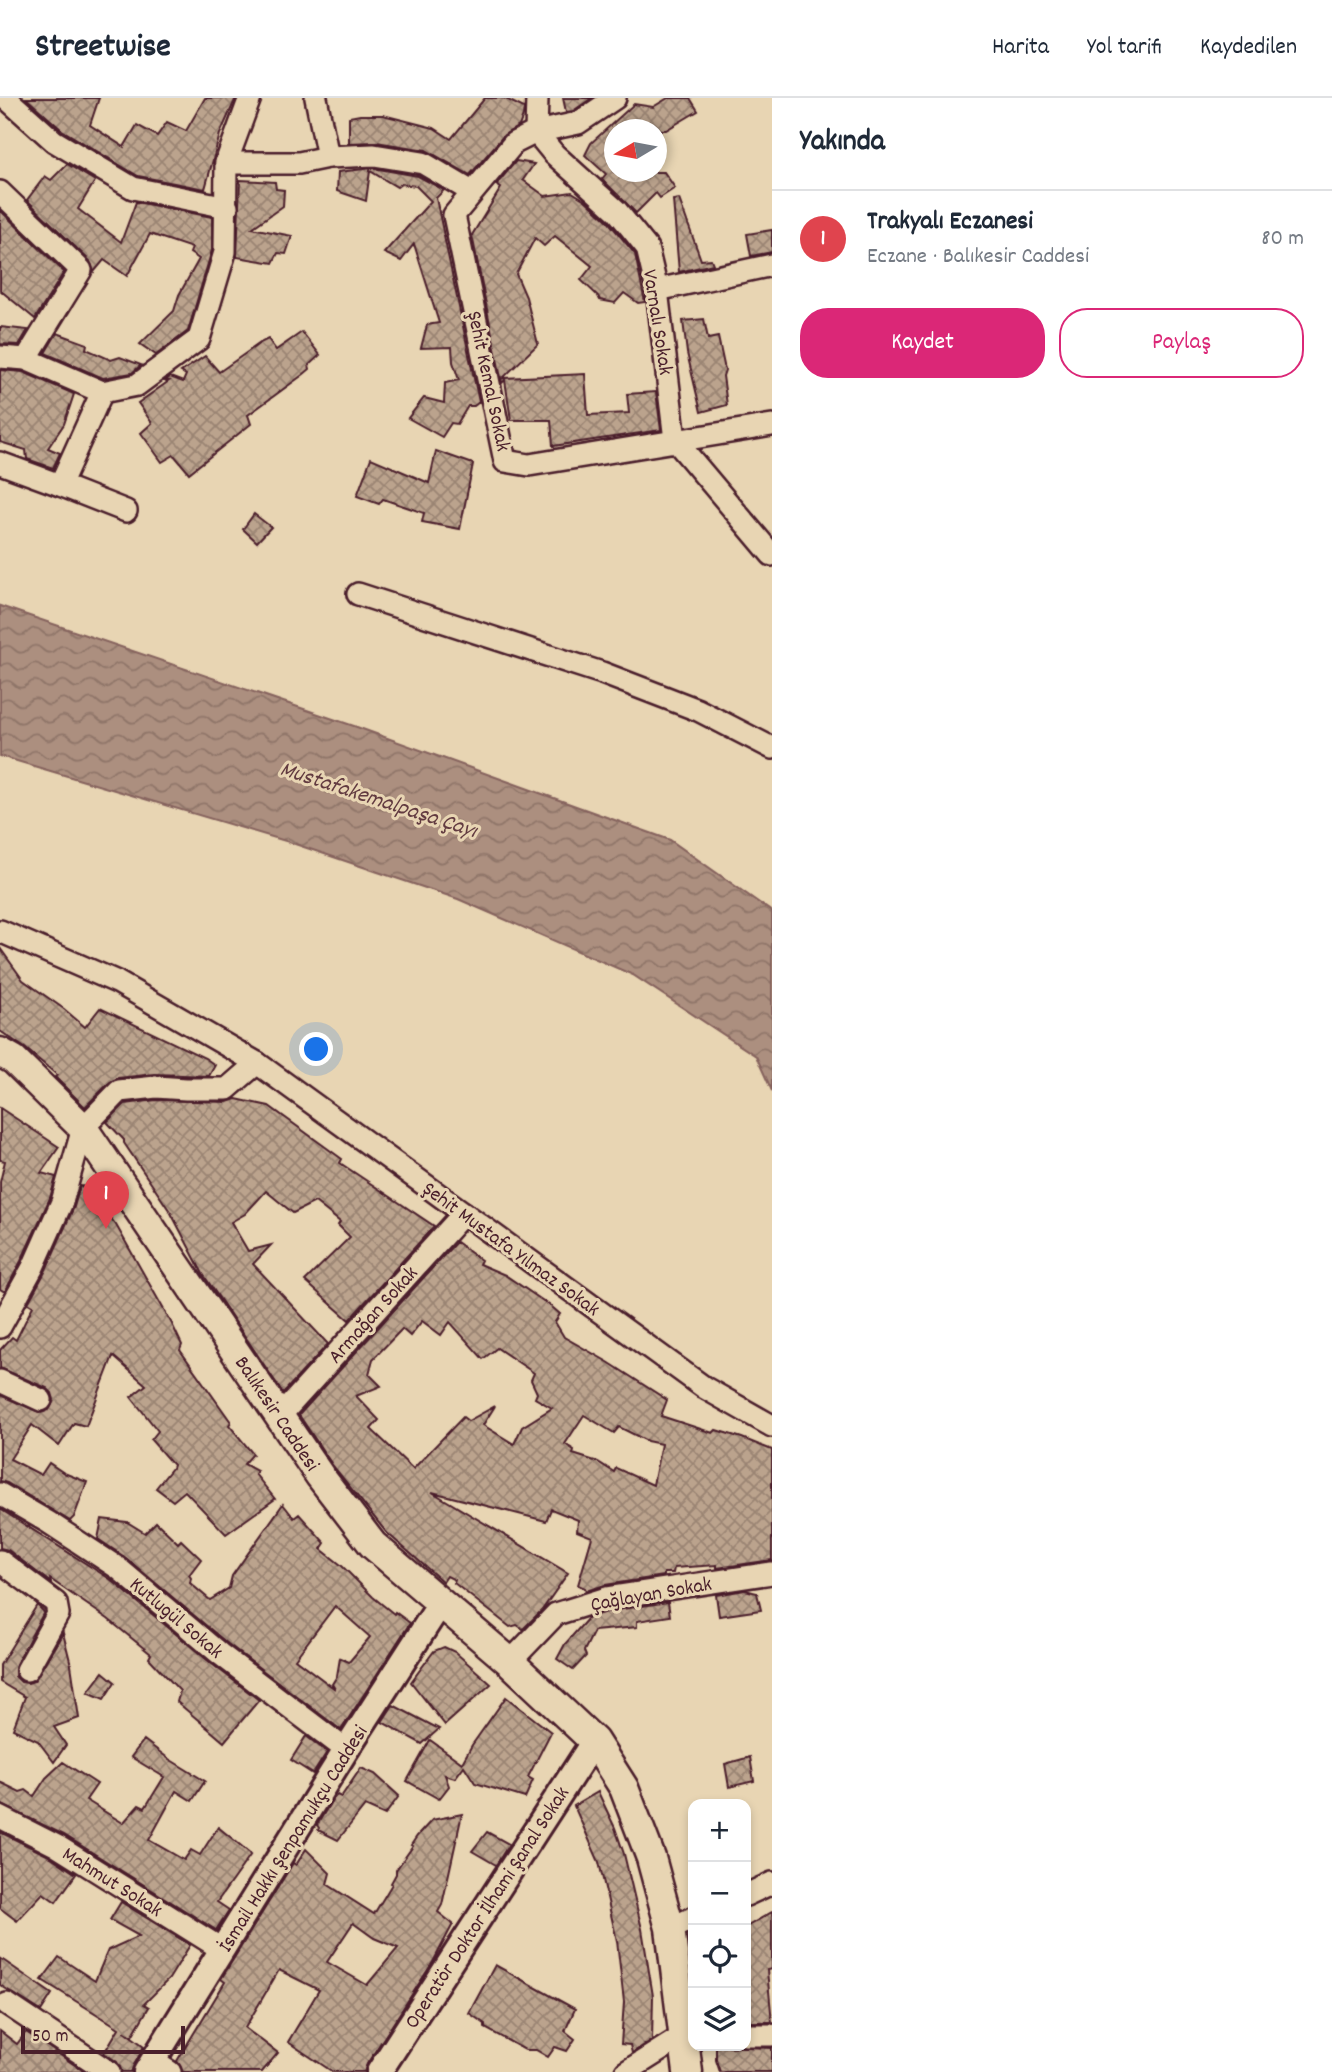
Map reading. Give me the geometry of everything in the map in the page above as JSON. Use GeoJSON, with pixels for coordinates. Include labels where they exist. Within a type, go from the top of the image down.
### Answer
{"type":"FeatureCollection","features":[{"type":"Feature","properties":{"kind":"main road","name":"Balıkesir Caddesi"},"geometry":{"type":"LineString","coordinates":[[0,1052],[14,1060],[83,1128],[320,1476],[373,1545],[510,1662],[594,1741],[624,1788],[651,1858],[681,1923],[688,2036]]}},
{"type":"Feature","properties":{"kind":"main road","name":"Balıkesir Caddesi"},"geometry":{"type":"LineString","coordinates":[[688,2051],[688,2072]]}},
{"type":"Feature","properties":{"kind":"street"},"geometry":{"type":"LineString","coordinates":[[6,98],[54,141],[133,188],[227,207]]}},
{"type":"Feature","properties":{"kind":"street"},"geometry":{"type":"LineString","coordinates":[[0,356],[26,359],[102,392],[138,385],[199,340],[225,252],[226,163],[250,98]]}},
{"type":"Feature","properties":{"kind":"street"},"geometry":{"type":"LineString","coordinates":[[316,98],[328,157]]}},
{"type":"Feature","properties":{"kind":"street"},"geometry":{"type":"LineString","coordinates":[[536,132],[537,98]]}},
{"type":"Feature","properties":{"kind":"street"},"geometry":{"type":"LineString","coordinates":[[226,163],[299,163],[328,157],[374,155],[423,163],[472,192],[514,143],[536,132],[578,123],[615,98]]}},
{"type":"Feature","properties":{"kind":"street","name":"Varnalı Sokak"},"geometry":{"type":"LineString","coordinates":[[536,132],[554,154],[617,211],[647,248],[657,290],[675,440]]}},
{"type":"Feature","properties":{"kind":"street"},"geometry":{"type":"LineString","coordinates":[[0,192],[81,270],[26,359]]}},
{"type":"Feature","properties":{"kind":"street","name":"Şehit Kemal Sokak"},"geometry":{"type":"LineString","coordinates":[[472,192],[454,215],[505,461],[528,465],[675,440]]}},
{"type":"Feature","properties":{"kind":"street"},"geometry":{"type":"LineString","coordinates":[[657,290],[772,265]]}},
{"type":"Feature","properties":{"kind":"street"},"geometry":{"type":"LineString","coordinates":[[61,485],[102,392]]}},
{"type":"Feature","properties":{"kind":"street"},"geometry":{"type":"LineString","coordinates":[[675,440],[772,425]]}},
{"type":"Feature","properties":{"kind":"street"},"geometry":{"type":"LineString","coordinates":[[675,440],[772,555]]}},
{"type":"Feature","properties":{"kind":"street"},"geometry":{"type":"LineString","coordinates":[[0,463],[126,511]]}},
{"type":"Feature","properties":{"kind":"street"},"geometry":{"type":"LineString","coordinates":[[358,594],[602,673],[698,710],[772,748]]}},
{"type":"Feature","properties":{"kind":"street","name":"Şehit Mustafa Yılmaz Sokak"},"geometry":{"type":"LineString","coordinates":[[0,931],[117,982],[257,1063],[705,1388],[772,1426]]}},
{"type":"Feature","properties":{"kind":"street"},"geometry":{"type":"LineString","coordinates":[[0,1327],[33,1267],[62,1202],[83,1128],[119,1091],[156,1087],[186,1090],[228,1089],[257,1063]]}},
{"type":"Feature","properties":{"kind":"street","name":"Armağan Sokak"},"geometry":{"type":"LineString","coordinates":[[280,1416],[464,1213]]}},
{"type":"Feature","properties":{"kind":"street"},"geometry":{"type":"LineString","coordinates":[[0,1381],[41,1400]]}},
{"type":"Feature","properties":{"kind":"street","name":"Kutlugül Sokak"},"geometry":{"type":"LineString","coordinates":[[0,1494],[118,1568],[220,1654],[346,1750]]}},
{"type":"Feature","properties":{"kind":"street"},"geometry":{"type":"LineString","coordinates":[[0,1561],[56,1603],[58,1614],[27,1670]]}},
{"type":"Feature","properties":{"kind":"street","name":"Çağlayan Sokak"},"geometry":{"type":"LineString","coordinates":[[510,1662],[556,1614],[607,1598],[772,1573]]}},
{"type":"Feature","properties":{"kind":"street","name":"İsmail Hakkı Şenpamukçu Caddesi"},"geometry":{"type":"LineString","coordinates":[[156,2068],[223,1950],[440,1604]]}},
{"type":"Feature","properties":{"kind":"street","name":"Operatör Doktor İlhami Şanal Sokak"},"geometry":{"type":"LineString","coordinates":[[382,2071],[594,1741]]}},
{"type":"Feature","properties":{"kind":"street","name":"Mahmut Sokak"},"geometry":{"type":"LineString","coordinates":[[0,1817],[57,1846],[223,1950]]}},
{"type":"Feature","properties":{"kind":"street"},"geometry":{"type":"LineString","coordinates":[[751,1893],[772,1883]]}},
{"type":"Feature","properties":{"kind":"street"},"geometry":{"type":"LineString","coordinates":[[7,2004],[109,2072]]}},
{"type":"Feature","properties":{"kind":"street"},"geometry":{"type":"LineString","coordinates":[[751,2035],[772,2035]]}},
{"type":"Feature","properties":{"kind":"street"},"geometry":{"type":"LineString","coordinates":[[626,2072],[688,2036]]}},
{"type":"Feature","properties":{"kind":"water","name":"Mustafakemalpaşa Çayı"},"geometry":{"type":"Polygon","coordinates":[[[0,606],[354,726],[670,840],[772,912],[772,1091],[756,1056],[633,975],[458,899],[289,842],[0,756],[0,606]]]}},
{"type":"Feature","properties":{"kind":"building"},"geometry":{"type":"Polygon","coordinates":[[[26,98],[99,98],[90,125],[124,147],[137,125],[157,136],[167,122],[186,131],[205,98],[236,98],[220,134],[205,189],[138,176],[62,130],[26,98]]]}},
{"type":"Feature","properties":{"kind":"building"},"geometry":{"type":"Polygon","coordinates":[[[485,98],[504,98],[524,108],[523,116],[519,126],[504,135],[470,175],[426,150],[376,142],[349,143],[349,117],[360,115],[383,115],[434,128],[451,139],[485,98]]]}},
{"type":"Feature","properties":{"kind":"building"},"geometry":{"type":"Polygon","coordinates":[[[563,98],[592,98],[573,111],[566,112],[563,98]]]}},
{"type":"Feature","properties":{"kind":"building"},"geometry":{"type":"Polygon","coordinates":[[[668,98],[690,98],[698,111],[667,129],[667,119],[617,119],[634,104],[653,107],[668,98]]]}},
{"type":"Feature","properties":{"kind":"building"},"geometry":{"type":"Polygon","coordinates":[[[604,131],[604,172],[585,155],[591,143],[604,131]]]}},
{"type":"Feature","properties":{"kind":"building"},"geometry":{"type":"Polygon","coordinates":[[[516,161],[534,164],[523,180],[545,196],[572,192],[607,220],[635,254],[645,302],[638,303],[624,293],[615,303],[600,300],[581,280],[592,266],[555,236],[544,246],[535,238],[516,274],[526,297],[538,344],[503,378],[585,374],[588,415],[629,413],[627,394],[656,392],[661,430],[553,446],[551,420],[511,420],[505,380],[502,383],[472,235],[501,188],[496,185],[516,161]]]}},
{"type":"Feature","properties":{"kind":"building"},"geometry":{"type":"Polygon","coordinates":[[[67,164],[95,181],[78,209],[121,242],[136,202],[212,217],[212,250],[188,331],[156,355],[140,344],[174,311],[179,295],[199,259],[190,253],[192,248],[150,234],[127,276],[104,260],[94,272],[90,261],[27,200],[45,176],[51,180],[67,164]]]}},
{"type":"Feature","properties":{"kind":"building"},"geometry":{"type":"Polygon","coordinates":[[[373,168],[418,176],[444,190],[436,198],[479,402],[468,406],[457,424],[451,423],[442,437],[408,418],[424,398],[444,403],[445,383],[459,380],[453,362],[452,347],[421,348],[427,325],[439,323],[414,244],[401,261],[384,253],[431,201],[416,186],[401,184],[397,187],[370,171],[366,201],[337,191],[338,172],[373,168]]]}},
{"type":"Feature","properties":{"kind":"building"},"geometry":{"type":"Polygon","coordinates":[[[667,176],[675,188],[660,198],[656,193],[636,213],[605,182],[667,182],[667,176]]]}},
{"type":"Feature","properties":{"kind":"building"},"geometry":{"type":"Polygon","coordinates":[[[240,180],[275,182],[276,189],[284,190],[283,206],[252,228],[292,236],[286,254],[278,253],[273,263],[237,257],[240,180]]]}},
{"type":"Feature","properties":{"kind":"building"},"geometry":{"type":"Polygon","coordinates":[[[679,199],[701,260],[711,259],[713,264],[679,272],[673,200],[679,199]]]}},
{"type":"Feature","properties":{"kind":"building"},"geometry":{"type":"Polygon","coordinates":[[[0,210],[64,272],[35,319],[0,290],[0,210]]]}},
{"type":"Feature","properties":{"kind":"building"},"geometry":{"type":"Polygon","coordinates":[[[772,230],[772,252],[751,256],[747,234],[772,230]]]}},
{"type":"Feature","properties":{"kind":"building"},"geometry":{"type":"Polygon","coordinates":[[[704,319],[708,339],[718,337],[725,370],[723,376],[727,405],[701,412],[687,353],[683,321],[704,319]]]}},
{"type":"Feature","properties":{"kind":"building"},"geometry":{"type":"Polygon","coordinates":[[[0,327],[28,330],[19,345],[0,344],[0,327]]]}},
{"type":"Feature","properties":{"kind":"building"},"geometry":{"type":"Polygon","coordinates":[[[302,332],[320,355],[304,374],[248,415],[251,424],[189,473],[174,455],[162,462],[141,433],[152,423],[138,403],[169,381],[165,381],[170,377],[183,382],[186,375],[181,372],[205,356],[219,372],[268,339],[276,350],[302,332]]]}},
{"type":"Feature","properties":{"kind":"building"},"geometry":{"type":"Polygon","coordinates":[[[57,333],[87,344],[86,349],[111,360],[120,357],[141,365],[132,373],[103,378],[45,353],[57,333]]]}},
{"type":"Feature","properties":{"kind":"building"},"geometry":{"type":"Polygon","coordinates":[[[0,370],[23,372],[74,394],[64,424],[48,448],[60,453],[53,468],[27,459],[26,450],[0,442],[0,370]]]}},
{"type":"Feature","properties":{"kind":"building"},"geometry":{"type":"Polygon","coordinates":[[[436,451],[473,464],[460,529],[422,522],[424,513],[383,499],[379,504],[357,496],[371,458],[429,483],[436,451]]]}},
{"type":"Feature","properties":{"kind":"building"},"geometry":{"type":"Polygon","coordinates":[[[254,514],[271,527],[257,542],[243,529],[254,514]]]}},
{"type":"Feature","properties":{"kind":"building"},"geometry":{"type":"Polygon","coordinates":[[[0,948],[23,980],[85,1027],[100,1008],[205,1058],[215,1065],[209,1076],[155,1074],[118,1078],[110,1082],[85,1107],[55,1077],[57,1075],[0,1031],[0,948]]]}},
{"type":"Feature","properties":{"kind":"building"},"geometry":{"type":"Polygon","coordinates":[[[236,1099],[269,1106],[342,1159],[340,1163],[434,1226],[349,1320],[305,1281],[350,1237],[338,1225],[340,1222],[315,1202],[293,1213],[266,1191],[245,1214],[231,1222],[248,1251],[271,1245],[253,1264],[328,1344],[283,1393],[203,1274],[171,1213],[124,1140],[107,1122],[125,1104],[156,1100],[227,1102],[236,1099]]]}},
{"type":"Feature","properties":{"kind":"building"},"geometry":{"type":"Polygon","coordinates":[[[0,1108],[59,1147],[41,1173],[56,1177],[50,1198],[5,1292],[0,1289],[0,1182],[5,1161],[0,1160],[0,1108]]]}},
{"type":"Feature","properties":{"kind":"building"},"geometry":{"type":"Polygon","coordinates":[[[80,1186],[86,1187],[116,1225],[172,1324],[182,1345],[180,1350],[231,1422],[229,1425],[253,1454],[244,1464],[257,1471],[255,1474],[275,1499],[226,1534],[185,1491],[173,1501],[156,1488],[173,1465],[151,1440],[158,1431],[131,1397],[146,1385],[113,1356],[86,1426],[74,1423],[59,1446],[32,1425],[10,1459],[41,1475],[49,1463],[64,1473],[87,1482],[74,1517],[70,1521],[0,1481],[0,1395],[41,1413],[49,1410],[54,1400],[47,1388],[0,1368],[0,1350],[12,1337],[16,1340],[33,1306],[28,1303],[74,1207],[80,1186]]]}},
{"type":"Feature","properties":{"kind":"building"},"geometry":{"type":"Polygon","coordinates":[[[456,1242],[481,1260],[479,1264],[505,1275],[560,1314],[555,1322],[564,1337],[667,1400],[661,1416],[713,1433],[716,1430],[772,1450],[772,1560],[717,1568],[717,1565],[674,1568],[673,1573],[664,1573],[664,1576],[605,1585],[586,1591],[578,1585],[592,1537],[577,1531],[578,1520],[551,1509],[546,1521],[432,1492],[568,1573],[542,1610],[523,1629],[517,1625],[510,1627],[454,1583],[455,1580],[447,1576],[443,1582],[386,1532],[333,1466],[299,1415],[456,1242]],[[422,1321],[410,1336],[402,1329],[373,1359],[369,1374],[381,1386],[356,1396],[379,1420],[371,1429],[413,1469],[463,1417],[468,1421],[495,1406],[483,1425],[514,1444],[522,1427],[552,1408],[535,1398],[537,1393],[531,1380],[534,1373],[497,1348],[483,1359],[450,1322],[441,1335],[422,1321]],[[584,1415],[565,1444],[574,1450],[573,1454],[598,1462],[614,1472],[616,1468],[653,1485],[661,1444],[647,1441],[619,1427],[614,1433],[584,1415]]]}},
{"type":"Feature","properties":{"kind":"building"},"geometry":{"type":"Polygon","coordinates":[[[283,1504],[294,1518],[299,1514],[325,1543],[321,1549],[373,1597],[410,1623],[341,1730],[228,1644],[126,1558],[98,1539],[102,1519],[127,1522],[145,1533],[156,1522],[178,1543],[181,1540],[201,1559],[189,1575],[190,1583],[210,1600],[229,1588],[232,1576],[283,1504]],[[335,1606],[295,1659],[335,1689],[332,1684],[337,1676],[340,1658],[349,1662],[370,1637],[335,1606]]]}},
{"type":"Feature","properties":{"kind":"building"},"geometry":{"type":"Polygon","coordinates":[[[0,1509],[110,1579],[259,1700],[224,1742],[177,1702],[180,1691],[149,1658],[151,1654],[108,1619],[50,1579],[51,1583],[8,1550],[0,1548],[0,1509]]]}},
{"type":"Feature","properties":{"kind":"building"},"geometry":{"type":"Polygon","coordinates":[[[745,1590],[757,1593],[761,1610],[719,1616],[716,1595],[745,1590]]]}},
{"type":"Feature","properties":{"kind":"building"},"geometry":{"type":"Polygon","coordinates":[[[668,1602],[670,1616],[637,1621],[637,1627],[594,1631],[584,1651],[586,1656],[573,1670],[557,1659],[565,1644],[589,1617],[668,1602]]]}},
{"type":"Feature","properties":{"kind":"building"},"geometry":{"type":"Polygon","coordinates":[[[37,1605],[44,1612],[16,1664],[15,1676],[21,1682],[34,1681],[63,1633],[79,1718],[54,1727],[66,1745],[54,1762],[38,1741],[13,1729],[25,1697],[0,1682],[0,1665],[37,1605]]]}},
{"type":"Feature","properties":{"kind":"building"},"geometry":{"type":"Polygon","coordinates":[[[444,1647],[455,1652],[491,1684],[445,1725],[411,1682],[434,1651],[444,1647]]]}},
{"type":"Feature","properties":{"kind":"building"},"geometry":{"type":"Polygon","coordinates":[[[103,1672],[115,1682],[104,1699],[88,1692],[103,1672]]]}},
{"type":"Feature","properties":{"kind":"building"},"geometry":{"type":"Polygon","coordinates":[[[506,1697],[551,1732],[528,1777],[533,1780],[525,1798],[475,1783],[464,1766],[455,1778],[445,1775],[449,1786],[439,1799],[407,1781],[430,1740],[462,1763],[506,1697]]]}},
{"type":"Feature","properties":{"kind":"building"},"geometry":{"type":"Polygon","coordinates":[[[393,1705],[439,1729],[422,1744],[382,1722],[393,1705]]]}},
{"type":"Feature","properties":{"kind":"building"},"geometry":{"type":"Polygon","coordinates":[[[306,1736],[327,1752],[313,1774],[291,1760],[306,1736]]]}},
{"type":"Feature","properties":{"kind":"building"},"geometry":{"type":"Polygon","coordinates":[[[144,1740],[205,1781],[192,1801],[176,1791],[149,1840],[184,1860],[191,1850],[200,1855],[218,1827],[251,1854],[217,1902],[229,1910],[216,1930],[64,1835],[0,1804],[0,1782],[20,1792],[26,1790],[34,1796],[46,1778],[63,1762],[97,1784],[86,1800],[123,1823],[139,1805],[145,1808],[164,1777],[131,1757],[144,1740]]]}},
{"type":"Feature","properties":{"kind":"building"},"geometry":{"type":"Polygon","coordinates":[[[750,1757],[754,1781],[729,1787],[725,1764],[750,1757]]]}},
{"type":"Feature","properties":{"kind":"building"},"geometry":{"type":"Polygon","coordinates":[[[361,1768],[375,1774],[399,1796],[385,1815],[365,1806],[338,1840],[318,1830],[317,1825],[332,1800],[337,1795],[341,1797],[361,1768]]]}},
{"type":"Feature","properties":{"kind":"building"},"geometry":{"type":"Polygon","coordinates":[[[598,1792],[624,1854],[642,1929],[653,1996],[652,2040],[632,2053],[630,2045],[621,2044],[624,2002],[617,1941],[599,1862],[574,1806],[598,1792]]]}},
{"type":"Feature","properties":{"kind":"building"},"geometry":{"type":"Polygon","coordinates":[[[462,1814],[442,1905],[438,1912],[453,1924],[433,1962],[364,2072],[333,2072],[288,2042],[319,1990],[279,1970],[245,2028],[278,2053],[262,2072],[183,2072],[177,2061],[225,1982],[221,1979],[293,1863],[296,1865],[306,1849],[330,1873],[327,1884],[374,1914],[392,1884],[396,1870],[413,1846],[411,1845],[432,1820],[462,1814]],[[353,1923],[327,1962],[367,1985],[398,1948],[374,1938],[353,1923]]]}},
{"type":"Feature","properties":{"kind":"building"},"geometry":{"type":"Polygon","coordinates":[[[0,1832],[51,1857],[76,1874],[56,1902],[43,1893],[17,1921],[0,1908],[0,1832]]]}},
{"type":"Feature","properties":{"kind":"building"},"geometry":{"type":"Polygon","coordinates":[[[487,1832],[509,1844],[496,1865],[472,1851],[487,1832]]]}},
{"type":"Feature","properties":{"kind":"building"},"geometry":{"type":"Polygon","coordinates":[[[121,1902],[190,1945],[169,1979],[144,2004],[149,2007],[132,2036],[124,2031],[144,2046],[131,2072],[122,2072],[117,2062],[104,2053],[119,2028],[42,1980],[59,1957],[95,1981],[108,1950],[139,1936],[110,1920],[121,1902]]]}},
{"type":"Feature","properties":{"kind":"building"},"geometry":{"type":"Polygon","coordinates":[[[772,1912],[772,1969],[767,1970],[772,2022],[751,2022],[751,1924],[772,1912]]]}},
{"type":"Feature","properties":{"kind":"building"},"geometry":{"type":"Polygon","coordinates":[[[0,1958],[52,1994],[41,2011],[0,1985],[0,1958]]]}},
{"type":"Feature","properties":{"kind":"building"},"geometry":{"type":"Polygon","coordinates":[[[495,1965],[575,2009],[565,2031],[575,2039],[567,2051],[555,2047],[548,2057],[536,2050],[525,2050],[485,2028],[485,2024],[469,2013],[495,1965]]]}},
{"type":"Feature","properties":{"kind":"building"},"geometry":{"type":"Polygon","coordinates":[[[0,2031],[17,2044],[26,2032],[85,2072],[0,2072],[0,2031]]]}},
{"type":"Feature","properties":{"kind":"building"},"geometry":{"type":"Polygon","coordinates":[[[772,2048],[772,2072],[720,2072],[716,2051],[772,2048]]]}},
{"type":"Feature","properties":{"kind":"place","name":"Trakyalı Eczanesi"},"geometry":{"type":"Point","coordinates":[106,1229]}}]}
